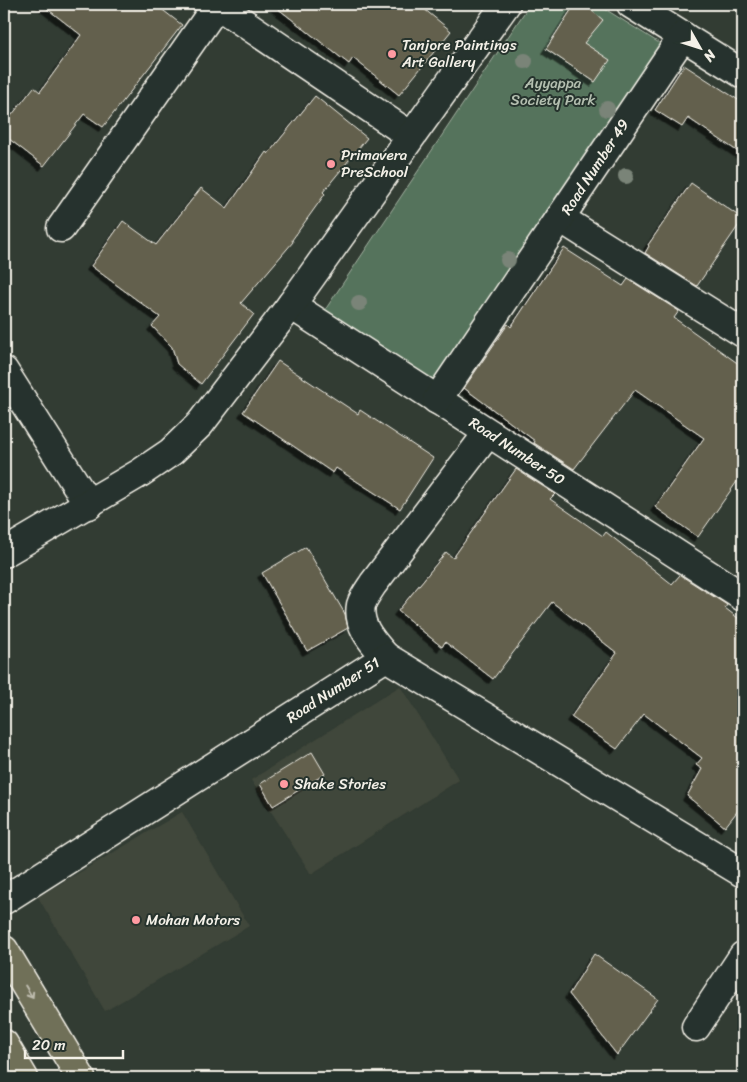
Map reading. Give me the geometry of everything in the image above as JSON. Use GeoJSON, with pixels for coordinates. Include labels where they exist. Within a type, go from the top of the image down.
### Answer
{"type":"FeatureCollection","features":[{"type":"Feature","properties":{"kind":"main road"},"geometry":{"type":"LineString","coordinates":[[4,950],[81,1078]]}},
{"type":"Feature","properties":{"kind":"main road"},"geometry":{"type":"LineString","coordinates":[[4,1044],[24,1078]]}},
{"type":"Feature","properties":{"kind":"street"},"geometry":{"type":"LineString","coordinates":[[61,228],[216,4],[411,136]]}},
{"type":"Feature","properties":{"kind":"street"},"geometry":{"type":"LineString","coordinates":[[4,554],[140,473],[171,452],[200,424],[291,305],[506,4]]}},
{"type":"Feature","properties":{"kind":"street"},"geometry":{"type":"LineString","coordinates":[[631,4],[743,74]]}},
{"type":"Feature","properties":{"kind":"street","name":"Road Number 49"},"geometry":{"type":"LineString","coordinates":[[683,36],[560,218],[743,333]]}},
{"type":"Feature","properties":{"kind":"street"},"geometry":{"type":"LineString","coordinates":[[437,400],[560,218]]}},
{"type":"Feature","properties":{"kind":"street","name":"Road Number 50"},"geometry":{"type":"LineString","coordinates":[[291,305],[743,597]]}},
{"type":"Feature","properties":{"kind":"street"},"geometry":{"type":"LineString","coordinates":[[4,371],[89,505]]}},
{"type":"Feature","properties":{"kind":"street"},"geometry":{"type":"LineString","coordinates":[[386,656],[366,633],[362,623],[361,605],[372,584],[488,433]]}},
{"type":"Feature","properties":{"kind":"street","name":"Road Number 51"},"geometry":{"type":"LineString","coordinates":[[4,900],[386,656],[743,873]]}},
{"type":"Feature","properties":{"kind":"street"},"geometry":{"type":"LineString","coordinates":[[696,1027],[743,956]]}},
{"type":"Feature","properties":{"kind":"shaded area"},"geometry":{"type":"Polygon","coordinates":[[[400,686],[459,780],[311,874],[251,780],[400,686]]]}},
{"type":"Feature","properties":{"kind":"shaded area"},"geometry":{"type":"Polygon","coordinates":[[[182,812],[249,926],[105,1011],[38,897],[182,812]]]}},
{"type":"Feature","properties":{"kind":"green space","name":"Ayyappa Society Park"},"geometry":{"type":"Polygon","coordinates":[[[530,4],[597,4],[664,46],[436,384],[325,310],[530,4]]]}},
{"type":"Feature","properties":{"kind":"building"},"geometry":{"type":"Polygon","coordinates":[[[41,4],[155,4],[182,25],[103,127],[84,114],[44,166],[4,135],[4,125],[34,87],[40,92],[81,35],[41,4]]]}},
{"type":"Feature","properties":{"kind":"building"},"geometry":{"type":"Polygon","coordinates":[[[272,4],[418,4],[451,31],[399,95],[353,58],[349,64],[272,4]]]}},
{"type":"Feature","properties":{"kind":"building"},"geometry":{"type":"Polygon","coordinates":[[[575,4],[584,4],[603,20],[584,43],[610,60],[595,82],[546,49],[575,4]]]}},
{"type":"Feature","properties":{"kind":"building"},"geometry":{"type":"Polygon","coordinates":[[[684,65],[743,103],[743,155],[688,118],[682,127],[655,110],[684,65]]]}},
{"type":"Feature","properties":{"kind":"building"},"geometry":{"type":"Polygon","coordinates":[[[315,96],[367,138],[323,192],[325,194],[292,240],[293,242],[241,303],[254,314],[201,384],[177,364],[172,347],[152,326],[160,317],[91,266],[123,221],[156,245],[201,188],[227,208],[266,152],[268,154],[315,96]]]}},
{"type":"Feature","properties":{"kind":"building"},"geometry":{"type":"Polygon","coordinates":[[[691,183],[743,219],[697,286],[645,253],[648,245],[691,183]]]}},
{"type":"Feature","properties":{"kind":"building"},"geometry":{"type":"Polygon","coordinates":[[[564,248],[623,286],[628,279],[679,311],[674,318],[743,367],[743,473],[698,537],[655,507],[704,438],[635,390],[574,469],[534,443],[535,441],[464,388],[508,324],[511,327],[564,248]]]}},
{"type":"Feature","properties":{"kind":"building"},"geometry":{"type":"Polygon","coordinates":[[[278,361],[358,414],[360,410],[433,458],[400,509],[336,468],[333,473],[243,412],[278,361]]]}},
{"type":"Feature","properties":{"kind":"building"},"geometry":{"type":"Polygon","coordinates":[[[516,469],[555,494],[550,499],[603,536],[606,532],[672,584],[680,575],[727,605],[725,608],[743,622],[743,804],[725,827],[687,796],[702,769],[696,765],[702,758],[644,714],[617,749],[571,717],[617,653],[552,602],[493,679],[445,642],[442,647],[398,611],[446,552],[453,558],[516,469]]]}},
{"type":"Feature","properties":{"kind":"building"},"geometry":{"type":"Polygon","coordinates":[[[306,547],[345,614],[348,628],[307,651],[262,573],[306,547]]]}},
{"type":"Feature","properties":{"kind":"building"},"geometry":{"type":"Polygon","coordinates":[[[312,752],[325,774],[273,806],[260,784],[312,752]]]}},
{"type":"Feature","properties":{"kind":"building"},"geometry":{"type":"Polygon","coordinates":[[[594,954],[658,999],[617,1055],[569,994],[594,954]]]}},
{"type":"Feature","properties":{"kind":"place","name":"Tanjore Paintings Art Gallery"},"geometry":{"type":"Point","coordinates":[392,54]}},
{"type":"Feature","properties":{"kind":"place","name":"Primavera PreSchool"},"geometry":{"type":"Point","coordinates":[331,164]}},
{"type":"Feature","properties":{"kind":"place","name":"Shake Stories"},"geometry":{"type":"Point","coordinates":[284,784]}},
{"type":"Feature","properties":{"kind":"place","name":"Mohan Motors"},"geometry":{"type":"Point","coordinates":[136,920]}}]}
